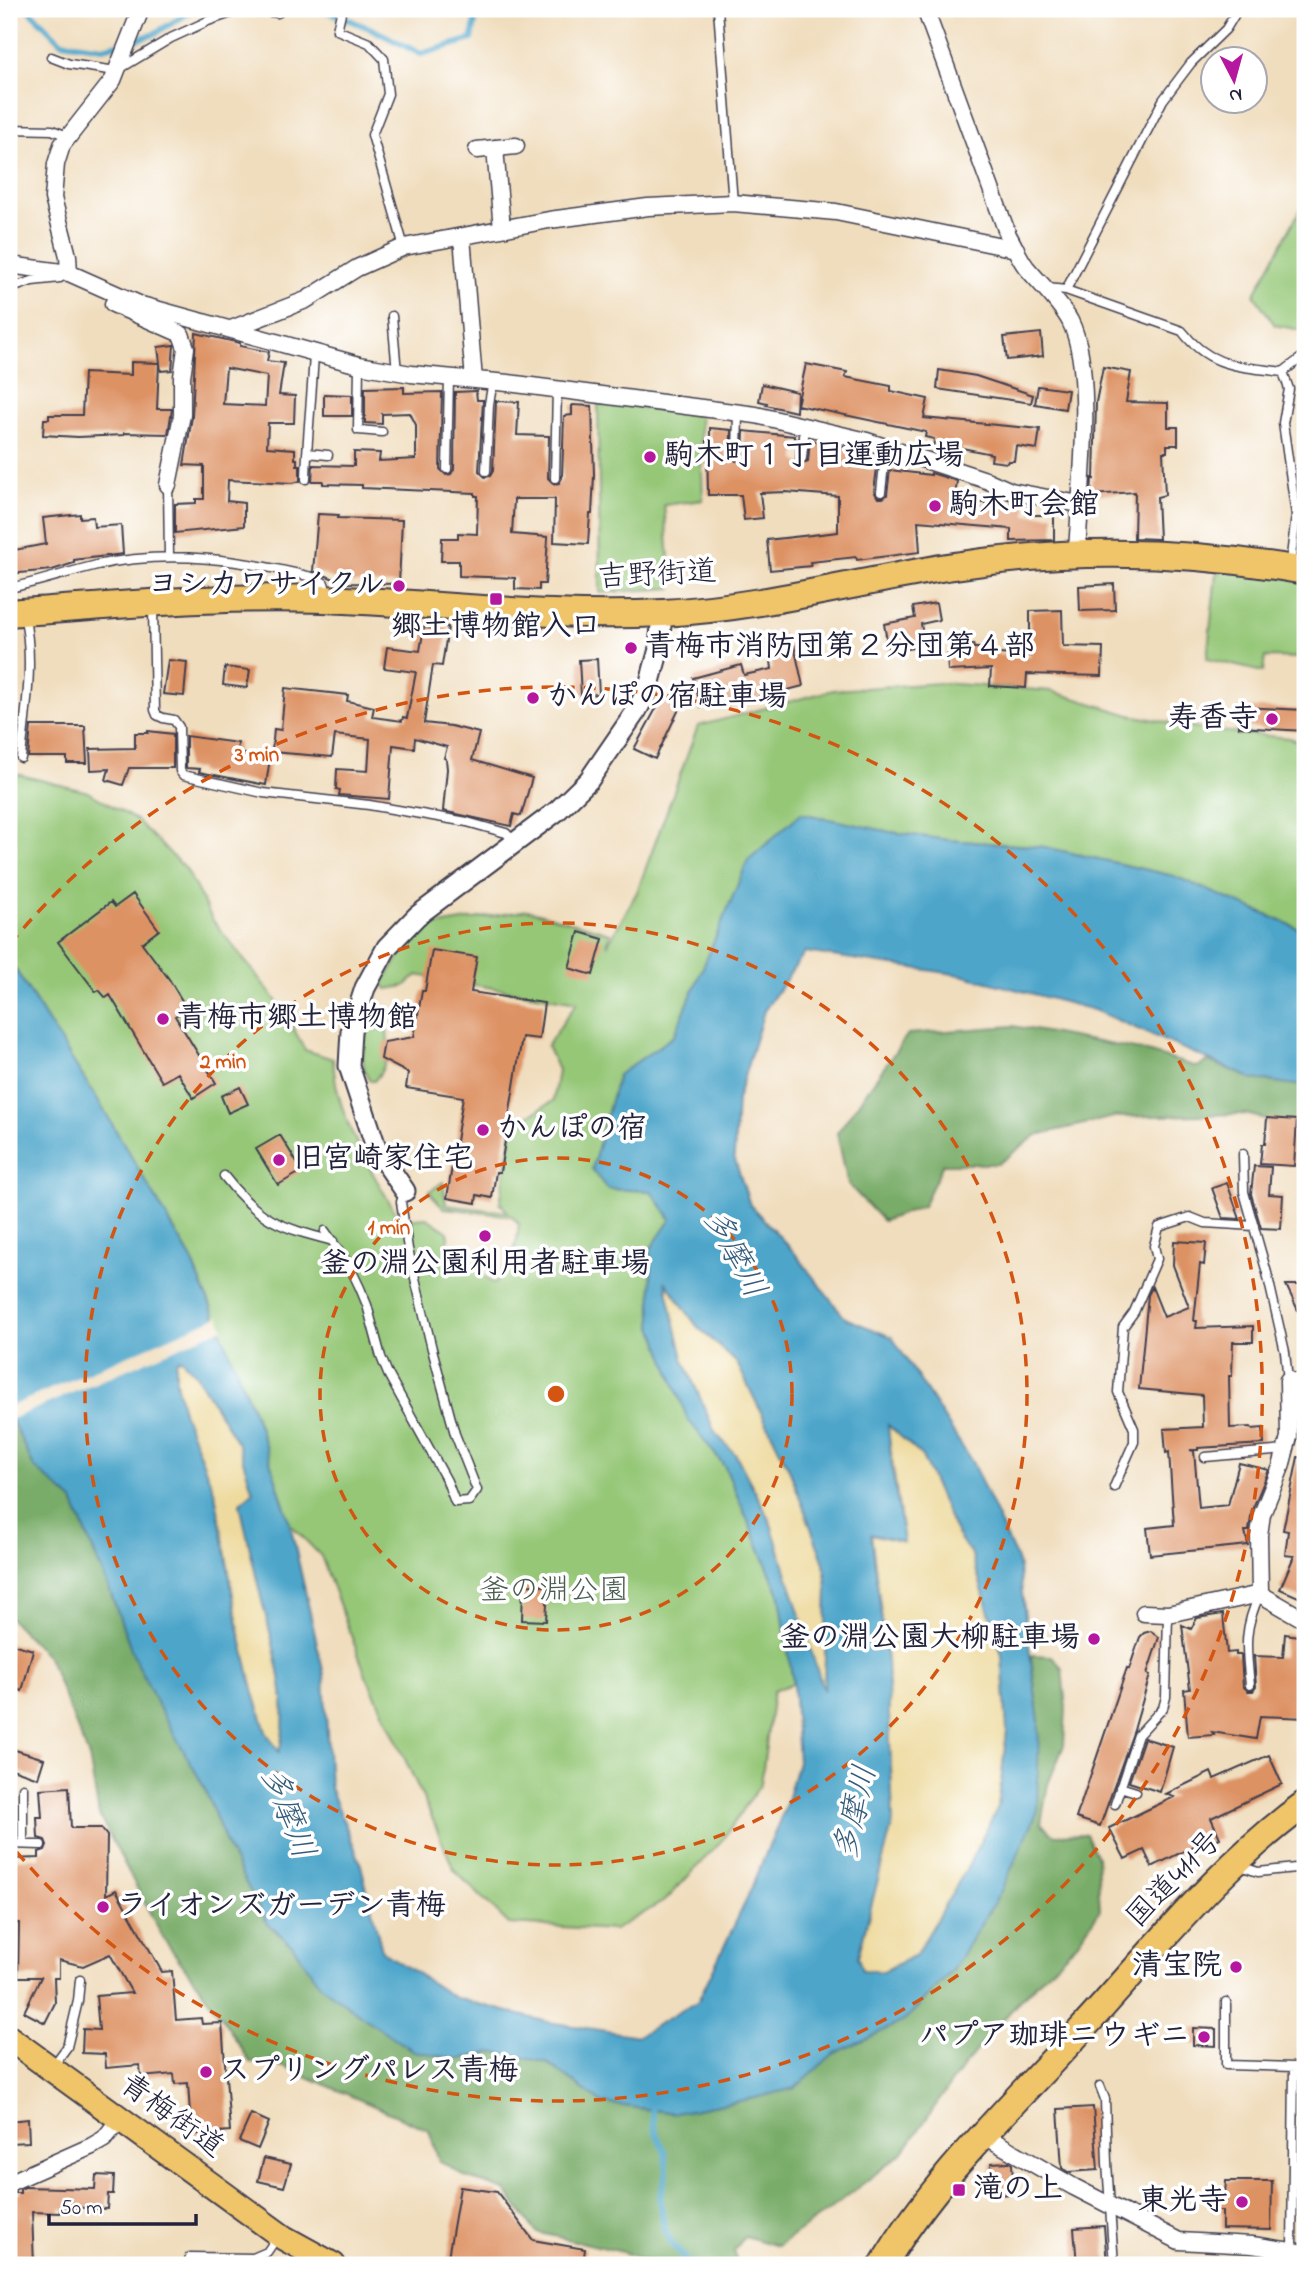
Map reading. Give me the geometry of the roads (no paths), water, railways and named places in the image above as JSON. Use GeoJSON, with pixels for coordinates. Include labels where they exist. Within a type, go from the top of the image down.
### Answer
{"type":"FeatureCollection","features":[{"type":"Feature","properties":{"kind":"highway","name":"吉野街道"},"geometry":{"type":"LineString","coordinates":[[16,613],[153,603],[329,599],[558,612],[662,613],[759,601],[949,567],[1077,555],[1206,556],[1298,569]]}},
{"type":"Feature","properties":{"kind":"highway","name":"国道411号"},"geometry":{"type":"LineString","coordinates":[[883,2265],[920,2208],[983,2135],[1235,1863],[1305,1804]]}},
{"type":"Feature","properties":{"kind":"main road","name":"青梅街道"},"geometry":{"type":"LineString","coordinates":[[9,2038],[279,2235],[333,2265]]}},
{"type":"Feature","properties":{"kind":"street"},"geometry":{"type":"LineString","coordinates":[[69,273],[68,256],[52,189],[56,164],[62,145],[113,80],[141,9]]}},
{"type":"Feature","properties":{"kind":"street"},"geometry":{"type":"LineString","coordinates":[[925,9],[997,208],[1025,266],[1046,287],[1070,322],[1084,392],[1077,555]]}},
{"type":"Feature","properties":{"kind":"street"},"geometry":{"type":"LineString","coordinates":[[477,150],[516,146]]}},
{"type":"Feature","properties":{"kind":"street"},"geometry":{"type":"LineString","coordinates":[[495,148],[502,229]]}},
{"type":"Feature","properties":{"kind":"street"},"geometry":{"type":"LineString","coordinates":[[232,329],[306,300],[357,268],[404,247],[550,219],[648,207],[733,203],[836,212],[1016,249]]}},
{"type":"Feature","properties":{"kind":"street"},"geometry":{"type":"LineString","coordinates":[[461,237],[474,380]]}},
{"type":"Feature","properties":{"kind":"street"},"geometry":{"type":"LineString","coordinates":[[9,265],[69,273],[141,305],[359,365],[397,372],[493,381],[738,413],[805,426],[886,447],[1011,491],[1079,503]]}},
{"type":"Feature","properties":{"kind":"street"},"geometry":{"type":"LineString","coordinates":[[95,284],[97,294],[102,298],[181,334],[186,348],[182,377],[182,415],[168,485]]}},
{"type":"Feature","properties":{"kind":"street"},"geometry":{"type":"LineString","coordinates":[[405,1191],[377,1150],[352,1077],[349,1043],[358,1008],[376,964],[401,931],[417,916],[557,811],[582,788],[637,710],[657,662],[662,613]]}},
{"type":"Feature","properties":{"kind":"street"},"geometry":{"type":"LineString","coordinates":[[1260,1594],[1259,1535],[1262,1514],[1289,1437],[1288,1380],[1305,1385]]}},
{"type":"Feature","properties":{"kind":"street"},"geometry":{"type":"LineString","coordinates":[[1144,1614],[1168,1614],[1260,1594],[1305,1620]]}},
{"type":"Feature","properties":{"kind":"street"},"geometry":{"type":"LineString","coordinates":[[9,2183],[92,2146],[103,2139],[120,2119]]}},
{"type":"Feature","properties":{"kind":"street"},"geometry":{"type":"LineString","coordinates":[[983,2135],[1109,2206],[1179,2241],[1252,2245],[1298,2252]]}},
{"type":"Feature","properties":{"kind":"lane"},"geometry":{"type":"LineString","coordinates":[[51,57],[69,64],[119,63],[208,21],[245,9],[278,13]]}},
{"type":"Feature","properties":{"kind":"lane"},"geometry":{"type":"LineString","coordinates":[[342,9],[337,30],[369,43],[384,59],[388,94],[372,135],[404,247]]}},
{"type":"Feature","properties":{"kind":"lane"},"geometry":{"type":"LineString","coordinates":[[718,9],[733,203]]}},
{"type":"Feature","properties":{"kind":"lane"},"geometry":{"type":"LineString","coordinates":[[1066,290],[1164,100],[1191,63],[1226,29],[1238,9]]}},
{"type":"Feature","properties":{"kind":"lane"},"geometry":{"type":"LineString","coordinates":[[9,129],[52,130],[70,137]]}},
{"type":"Feature","properties":{"kind":"lane"},"geometry":{"type":"LineString","coordinates":[[9,289],[32,281],[62,278],[69,273]]}},
{"type":"Feature","properties":{"kind":"lane"},"geometry":{"type":"LineString","coordinates":[[1046,287],[1066,290],[1182,331],[1193,345],[1226,365],[1283,372],[1305,355]]}},
{"type":"Feature","properties":{"kind":"lane"},"geometry":{"type":"LineString","coordinates":[[392,316],[397,372]]}},
{"type":"Feature","properties":{"kind":"lane"},"geometry":{"type":"LineString","coordinates":[[306,480],[314,353]]}},
{"type":"Feature","properties":{"kind":"lane"},"geometry":{"type":"LineString","coordinates":[[359,365],[358,430],[382,432]]}},
{"type":"Feature","properties":{"kind":"lane"},"geometry":{"type":"LineString","coordinates":[[1283,372],[1289,389],[1283,423],[1296,515],[1298,569]]}},
{"type":"Feature","properties":{"kind":"lane"},"geometry":{"type":"LineString","coordinates":[[447,469],[449,378]]}},
{"type":"Feature","properties":{"kind":"lane"},"geometry":{"type":"LineString","coordinates":[[486,471],[489,404],[493,381]]}},
{"type":"Feature","properties":{"kind":"lane"},"geometry":{"type":"LineString","coordinates":[[555,478],[557,389]]}},
{"type":"Feature","properties":{"kind":"lane"},"geometry":{"type":"LineString","coordinates":[[737,455],[738,413]]}},
{"type":"Feature","properties":{"kind":"lane"},"geometry":{"type":"LineString","coordinates":[[802,458],[805,426]]}},
{"type":"Feature","properties":{"kind":"lane"},"geometry":{"type":"LineString","coordinates":[[881,492],[886,447]]}},
{"type":"Feature","properties":{"kind":"lane"},"geometry":{"type":"LineString","coordinates":[[307,453],[328,454]]}},
{"type":"Feature","properties":{"kind":"lane"},"geometry":{"type":"LineString","coordinates":[[168,485],[169,557]]}},
{"type":"Feature","properties":{"kind":"lane"},"geometry":{"type":"LineString","coordinates":[[9,588],[97,565],[169,557],[215,558],[316,578],[324,583],[329,599]]}},
{"type":"Feature","properties":{"kind":"lane"},"geometry":{"type":"LineString","coordinates":[[153,603],[155,710],[157,715],[163,719],[174,720],[179,727],[180,771],[183,775],[263,793],[369,805],[467,822],[506,833],[515,842]]}},
{"type":"Feature","properties":{"kind":"lane"},"geometry":{"type":"LineString","coordinates":[[16,613],[29,634],[21,758]]}},
{"type":"Feature","properties":{"kind":"lane"},"geometry":{"type":"LineString","coordinates":[[1243,1154],[1244,1192],[1275,1308],[1288,1380]]}},
{"type":"Feature","properties":{"kind":"lane"},"geometry":{"type":"LineString","coordinates":[[224,1176],[241,1198],[261,1216],[288,1228],[333,1241]]}},
{"type":"Feature","properties":{"kind":"lane"},"geometry":{"type":"LineString","coordinates":[[326,1231],[349,1265],[364,1297],[388,1374],[447,1480],[455,1502],[469,1501],[477,1490],[455,1434],[408,1249],[401,1202],[405,1191]]}},
{"type":"Feature","properties":{"kind":"lane"},"geometry":{"type":"LineString","coordinates":[[1114,1487],[1134,1442],[1134,1429],[1118,1392],[1123,1327],[1134,1312],[1157,1259],[1154,1246],[1159,1227],[1190,1217],[1205,1223],[1254,1226]]}},
{"type":"Feature","properties":{"kind":"lane"},"geometry":{"type":"LineString","coordinates":[[1205,1457],[1286,1450]]}},
{"type":"Feature","properties":{"kind":"lane"},"geometry":{"type":"LineString","coordinates":[[1250,1685],[1245,1641],[1253,1609],[1260,1594]]}},
{"type":"Feature","properties":{"kind":"lane"},"geometry":{"type":"LineString","coordinates":[[1115,1804],[1138,1735],[1163,1708],[1166,1697],[1168,1614]]}},
{"type":"Feature","properties":{"kind":"lane"},"geometry":{"type":"LineString","coordinates":[[1120,1787],[1136,1792]]}},
{"type":"Feature","properties":{"kind":"lane"},"geometry":{"type":"LineString","coordinates":[[23,1788],[23,1844]]}},
{"type":"Feature","properties":{"kind":"lane"},"geometry":{"type":"LineString","coordinates":[[9,1844],[41,1845]]}},
{"type":"Feature","properties":{"kind":"lane"},"geometry":{"type":"LineString","coordinates":[[1235,1863],[1258,1872],[1305,1867]]}},
{"type":"Feature","properties":{"kind":"lane"},"geometry":{"type":"LineString","coordinates":[[51,2068],[67,2046],[80,1980]]}},
{"type":"Feature","properties":{"kind":"lane"},"geometry":{"type":"LineString","coordinates":[[1226,2002],[1226,2065],[1305,2067]]}},
{"type":"Feature","properties":{"kind":"lane"},"geometry":{"type":"LineString","coordinates":[[1294,2067],[1298,2252]]}},
{"type":"Feature","properties":{"kind":"lane"},"geometry":{"type":"LineString","coordinates":[[1100,2087],[1105,2099],[1114,2265]]}},
{"type":"Feature","properties":{"kind":"lane"},"geometry":{"type":"LineString","coordinates":[[188,2265],[190,2258],[253,2258],[267,2252],[279,2235]]}},
{"type":"Feature","properties":{"kind":"water","name":"多摩川"},"geometry":{"type":"Polygon","coordinates":[[[801,813],[891,832],[948,840],[1045,847],[1174,876],[1305,931],[1305,1086],[1253,1079],[1094,1010],[961,975],[805,952],[764,1011],[737,1100],[734,1157],[750,1205],[793,1251],[845,1318],[892,1337],[972,1462],[1018,1562],[1039,1722],[1037,1813],[1000,1893],[951,1972],[904,2021],[833,2054],[795,2088],[675,2113],[602,2103],[546,2062],[492,2052],[460,2059],[414,2051],[320,1985],[292,1945],[268,1924],[230,1853],[204,1787],[155,1700],[132,1652],[73,1501],[34,1467],[9,1414],[9,963],[105,1112],[192,1260],[258,1423],[290,1524],[324,1675],[330,1788],[360,1861],[382,1951],[455,1998],[548,2022],[638,2036],[698,2001],[744,1905],[784,1811],[798,1762],[793,1683],[780,1596],[725,1467],[687,1418],[652,1324],[651,1248],[671,1219],[651,1191],[607,1189],[592,1169],[618,1075],[674,1036],[748,860],[801,813]],[[665,1281],[683,1358],[715,1433],[736,1455],[769,1518],[824,1691],[827,1588],[824,1563],[790,1471],[737,1363],[697,1326],[665,1281]],[[180,1358],[176,1362],[176,1382],[183,1412],[215,1493],[239,1630],[254,1693],[266,1732],[279,1752],[284,1713],[279,1672],[240,1503],[253,1492],[238,1444],[195,1373],[180,1358]],[[888,1425],[904,1542],[871,1534],[887,1661],[893,1821],[858,1957],[862,1970],[882,1972],[916,1955],[968,1866],[998,1807],[1007,1731],[1002,1655],[972,1556],[955,1531],[922,1456],[888,1425]]]}},
{"type":"Feature","properties":{"kind":"waterway"},"geometry":{"type":"LineString","coordinates":[[28,9],[61,42],[103,48],[152,35],[195,9]]}},
{"type":"Feature","properties":{"kind":"waterway"},"geometry":{"type":"LineString","coordinates":[[321,9],[372,29],[421,54],[472,39],[477,9]]}},
{"type":"Feature","properties":{"kind":"waterway"},"geometry":{"type":"LineString","coordinates":[[651,2105],[655,2131],[665,2152],[667,2172],[660,2197],[664,2228],[671,2242],[690,2265]]}},
{"type":"Feature","properties":{"kind":"place","name":"駒木町１丁目運動広場"},"geometry":{"type":"Point","coordinates":[650,457]}},
{"type":"Feature","properties":{"kind":"place","name":"駒木町会館"},"geometry":{"type":"Point","coordinates":[935,506]}},
{"type":"Feature","properties":{"kind":"place","name":"ヨシカワサイクル"},"geometry":{"type":"Point","coordinates":[399,586]}},
{"type":"Feature","properties":{"kind":"place","name":"郷土博物館入口"},"geometry":{"type":"Point","coordinates":[496,599]}},
{"type":"Feature","properties":{"kind":"place","name":"青梅市消防団第２分団第４部"},"geometry":{"type":"Point","coordinates":[631,648]}},
{"type":"Feature","properties":{"kind":"place","name":"かんぽの宿駐車場"},"geometry":{"type":"Point","coordinates":[533,698]}},
{"type":"Feature","properties":{"kind":"place","name":"寿香寺"},"geometry":{"type":"Point","coordinates":[1272,719]}},
{"type":"Feature","properties":{"kind":"place","name":"青梅市郷土博物館"},"geometry":{"type":"Point","coordinates":[163,1019]}},
{"type":"Feature","properties":{"kind":"place","name":"かんぽの宿"},"geometry":{"type":"Point","coordinates":[483,1130]}},
{"type":"Feature","properties":{"kind":"place","name":"旧宮崎家住宅"},"geometry":{"type":"Point","coordinates":[279,1160]}},
{"type":"Feature","properties":{"kind":"place","name":"釜の淵公園利用者駐車場"},"geometry":{"type":"Point","coordinates":[485,1236]}},
{"type":"Feature","properties":{"kind":"place","name":"釜の淵公園大柳駐車場"},"geometry":{"type":"Point","coordinates":[1094,1639]}},
{"type":"Feature","properties":{"kind":"place","name":"ライオンズガーデン青梅"},"geometry":{"type":"Point","coordinates":[103,1907]}},
{"type":"Feature","properties":{"kind":"place","name":"清宝院"},"geometry":{"type":"Point","coordinates":[1236,1967]}},
{"type":"Feature","properties":{"kind":"place","name":"パプア珈琲ニウギニ"},"geometry":{"type":"Point","coordinates":[1204,2037]}},
{"type":"Feature","properties":{"kind":"place","name":"スプリングパレス青梅"},"geometry":{"type":"Point","coordinates":[206,2072]}},
{"type":"Feature","properties":{"kind":"place","name":"滝の上"},"geometry":{"type":"Point","coordinates":[959,2190]}},
{"type":"Feature","properties":{"kind":"place","name":"東光寺"},"geometry":{"type":"Point","coordinates":[1242,2202]}},
{"type":"Feature","properties":{"kind":"park label","name":"釜の淵公園"},"geometry":{"type":"Point","coordinates":[554,1592]}}]}
